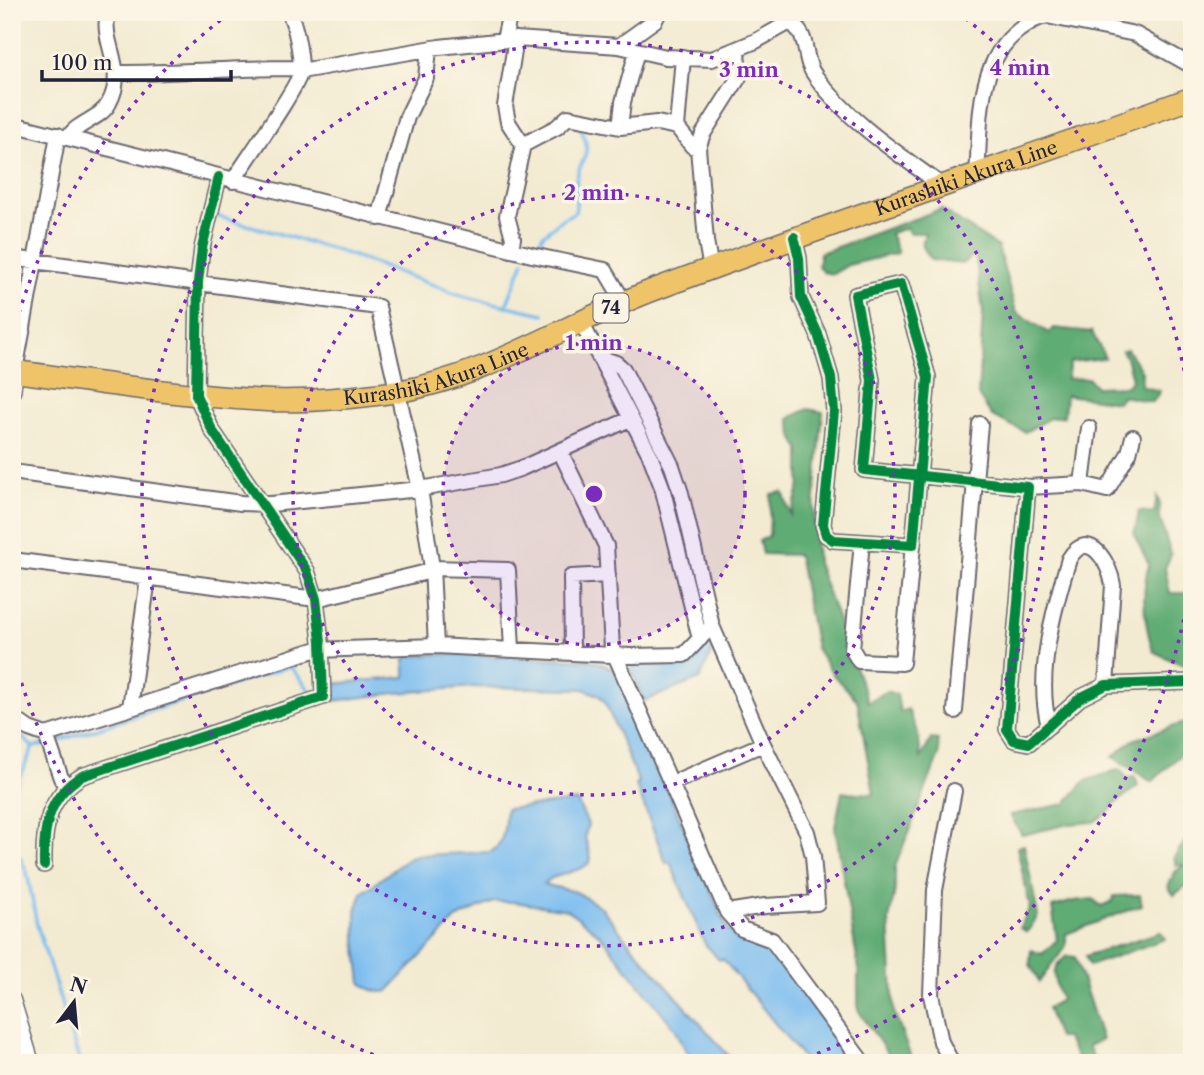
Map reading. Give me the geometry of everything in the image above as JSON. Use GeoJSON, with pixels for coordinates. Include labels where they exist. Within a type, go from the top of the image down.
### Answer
{"type":"FeatureCollection","features":[{"type":"Feature","properties":{"kind":"main road","name":"Kurashiki Akura Line"},"geometry":{"type":"LineString","coordinates":[[13,378],[260,401],[304,401],[397,391],[468,372],[624,302],[794,237],[944,187],[1192,98]]}},
{"type":"Feature","properties":{"kind":"street"},"geometry":{"type":"LineString","coordinates":[[13,378],[35,261],[63,137],[110,102],[118,73],[105,24],[108,12]]}},
{"type":"Feature","properties":{"kind":"street"},"geometry":{"type":"LineString","coordinates":[[44,865],[45,827],[50,810],[67,787],[82,776],[323,691],[322,649],[316,599],[307,571],[212,430],[196,394],[198,282],[202,248],[226,179],[282,106],[301,71],[297,38],[289,12]]}},
{"type":"Feature","properties":{"kind":"street"},"geometry":{"type":"LineString","coordinates":[[510,12],[505,106],[508,122],[523,145],[507,216],[513,238],[511,250]]}},
{"type":"Feature","properties":{"kind":"street"},"geometry":{"type":"LineString","coordinates":[[620,46],[655,20],[659,12]]}},
{"type":"Feature","properties":{"kind":"street"},"geometry":{"type":"LineString","coordinates":[[118,73],[176,73],[240,68],[295,68],[301,71],[429,49],[510,39],[620,46],[682,58],[712,59],[737,51],[808,12]]}},
{"type":"Feature","properties":{"kind":"street"},"geometry":{"type":"LineString","coordinates":[[977,175],[983,95],[990,65],[1007,40],[1036,18],[1047,16],[1135,34],[1192,66]]}},
{"type":"Feature","properties":{"kind":"street"},"geometry":{"type":"LineString","coordinates":[[792,22],[802,36],[806,58],[814,75],[842,107],[865,129],[944,187]]}},
{"type":"Feature","properties":{"kind":"street"},"geometry":{"type":"LineString","coordinates":[[379,218],[407,117],[426,78],[429,49]]}},
{"type":"Feature","properties":{"kind":"street"},"geometry":{"type":"LineString","coordinates":[[620,127],[623,102],[637,51]]}},
{"type":"Feature","properties":{"kind":"street"},"geometry":{"type":"LineString","coordinates":[[711,269],[698,148],[703,134],[739,77],[737,51]]}},
{"type":"Feature","properties":{"kind":"street"},"geometry":{"type":"LineString","coordinates":[[677,127],[682,58]]}},
{"type":"Feature","properties":{"kind":"street"},"geometry":{"type":"LineString","coordinates":[[523,145],[557,127],[568,117],[620,127],[657,123],[677,127],[692,146],[698,148]]}},
{"type":"Feature","properties":{"kind":"street"},"geometry":{"type":"LineString","coordinates":[[12,124],[379,218],[605,270],[624,302]]}},
{"type":"Feature","properties":{"kind":"street"},"geometry":{"type":"LineString","coordinates":[[794,237],[799,258],[801,297],[818,334],[831,378],[834,411],[824,530],[833,540],[913,545]]}},
{"type":"Feature","properties":{"kind":"street"},"geometry":{"type":"LineString","coordinates":[[12,258],[378,307],[420,489],[432,568],[436,646]]}},
{"type":"Feature","properties":{"kind":"street"},"geometry":{"type":"LineString","coordinates":[[862,542],[852,649],[859,660],[902,663],[920,478],[928,377],[901,284],[855,295],[872,380],[863,471],[920,478],[1028,487],[1083,484],[1107,489],[1129,453],[1133,436]]}},
{"type":"Feature","properties":{"kind":"street"},"geometry":{"type":"LineString","coordinates":[[581,322],[649,453],[662,487],[706,633],[807,832],[813,856],[817,903],[765,906],[727,912]]}},
{"type":"Feature","properties":{"kind":"street"},"geometry":{"type":"LineString","coordinates":[[599,357],[616,363],[623,369],[672,466],[681,493],[706,633]]}},
{"type":"Feature","properties":{"kind":"street"},"geometry":{"type":"LineString","coordinates":[[12,472],[260,504],[420,489],[513,472],[630,419]]}},
{"type":"Feature","properties":{"kind":"street"},"geometry":{"type":"LineString","coordinates":[[955,711],[980,424]]}},
{"type":"Feature","properties":{"kind":"street"},"geometry":{"type":"LineString","coordinates":[[1083,484],[1089,428]]}},
{"type":"Feature","properties":{"kind":"street"},"geometry":{"type":"LineString","coordinates":[[560,451],[606,546],[612,648],[727,912],[742,929],[772,940],[863,1063]]}},
{"type":"Feature","properties":{"kind":"street"},"geometry":{"type":"LineString","coordinates":[[1028,487],[1007,729],[1014,740],[1029,743],[1080,698],[1106,685],[1190,682]]}},
{"type":"Feature","properties":{"kind":"street"},"geometry":{"type":"LineString","coordinates":[[1049,726],[1044,706],[1051,620],[1069,559],[1073,552],[1082,547],[1101,552],[1112,574],[1106,685]]}},
{"type":"Feature","properties":{"kind":"street"},"geometry":{"type":"LineString","coordinates":[[12,559],[316,599],[423,573],[432,568],[508,570],[512,650]]}},
{"type":"Feature","properties":{"kind":"street"},"geometry":{"type":"LineString","coordinates":[[572,653],[571,577],[608,575]]}},
{"type":"Feature","properties":{"kind":"street"},"geometry":{"type":"LineString","coordinates":[[130,708],[148,578]]}},
{"type":"Feature","properties":{"kind":"street"},"geometry":{"type":"LineString","coordinates":[[48,741],[130,708],[322,649],[436,646],[615,655],[684,655],[706,633]]}},
{"type":"Feature","properties":{"kind":"street"},"geometry":{"type":"LineString","coordinates":[[12,717],[48,741],[61,778],[67,787]]}},
{"type":"Feature","properties":{"kind":"street"},"geometry":{"type":"LineString","coordinates":[[672,783],[763,744]]}},
{"type":"Feature","properties":{"kind":"street"},"geometry":{"type":"LineString","coordinates":[[953,1063],[941,1042],[931,995],[935,890],[954,791]]}},
{"type":"Feature","properties":{"kind":"street"},"geometry":{"type":"LineString","coordinates":[[13,1002],[31,1063]]}},
{"type":"Feature","properties":{"kind":"green space"},"geometry":{"type":"Polygon","coordinates":[[[941,209],[998,247],[1016,312],[1049,333],[1054,328],[1092,332],[1105,358],[1070,362],[1067,379],[1088,378],[1096,387],[1127,386],[1132,379],[1122,351],[1127,349],[1142,372],[1141,386],[1160,391],[1153,402],[1122,396],[1118,402],[1066,395],[1064,416],[1050,418],[1025,432],[992,416],[978,395],[983,312],[975,254],[962,264],[931,260],[922,245],[925,233],[909,233],[907,228],[890,233],[898,253],[848,265],[833,274],[823,272],[818,266],[820,253],[941,209]]]}},
{"type":"Feature","properties":{"kind":"green space"},"geometry":{"type":"Polygon","coordinates":[[[808,409],[823,412],[814,508],[817,563],[868,702],[887,691],[897,695],[900,712],[908,709],[918,734],[921,758],[931,739],[938,740],[939,755],[895,867],[895,890],[889,920],[894,1012],[911,1057],[916,1063],[894,1063],[858,1010],[858,965],[835,827],[842,792],[874,794],[857,700],[834,676],[816,648],[798,555],[762,554],[759,541],[769,536],[771,494],[783,492],[791,515],[800,485],[800,449],[794,439],[789,418],[808,409]]]}},
{"type":"Feature","properties":{"kind":"green space"},"geometry":{"type":"Polygon","coordinates":[[[1157,497],[1160,504],[1159,515],[1171,555],[1165,568],[1170,593],[1189,593],[1192,603],[1192,638],[1189,641],[1192,645],[1192,668],[1153,651],[1147,630],[1144,596],[1149,564],[1134,535],[1139,511],[1154,513],[1157,497]]]}},
{"type":"Feature","properties":{"kind":"green space"},"geometry":{"type":"Polygon","coordinates":[[[1192,720],[1192,748],[1182,753],[1152,782],[1113,757],[1133,740],[1192,720]]]}},
{"type":"Feature","properties":{"kind":"green space"},"geometry":{"type":"Polygon","coordinates":[[[1120,769],[1127,778],[1135,777],[1138,786],[1094,822],[1069,824],[1022,835],[1010,815],[1065,804],[1085,781],[1120,769]]]}},
{"type":"Feature","properties":{"kind":"green space"},"geometry":{"type":"Polygon","coordinates":[[[1192,832],[1192,865],[1189,869],[1192,871],[1192,886],[1187,885],[1174,895],[1168,887],[1175,872],[1184,865],[1176,865],[1174,857],[1192,832]]]}},
{"type":"Feature","properties":{"kind":"green space"},"geometry":{"type":"Polygon","coordinates":[[[1024,845],[1038,916],[1027,932],[1020,928],[1030,907],[1017,847],[1024,845]]]}},
{"type":"Feature","properties":{"kind":"green space"},"geometry":{"type":"Polygon","coordinates":[[[1140,895],[1142,905],[1066,934],[1066,946],[1039,982],[1030,964],[1031,950],[1042,954],[1057,940],[1052,907],[1093,899],[1101,906],[1113,901],[1114,896],[1140,895]]]}},
{"type":"Feature","properties":{"kind":"green space"},"geometry":{"type":"Polygon","coordinates":[[[1161,932],[1165,939],[1089,966],[1085,956],[1161,932]]]}},
{"type":"Feature","properties":{"kind":"green space"},"geometry":{"type":"Polygon","coordinates":[[[1067,956],[1075,957],[1102,1040],[1088,1046],[1096,1063],[1080,1063],[1066,1038],[1058,1038],[1047,1008],[1061,1000],[1054,976],[1057,966],[1067,956]]]}},
{"type":"Feature","properties":{"kind":"water"},"geometry":{"type":"Polygon","coordinates":[[[711,639],[713,649],[700,679],[644,701],[631,669],[635,663],[685,665],[707,645],[707,640],[711,639]]]}},
{"type":"Feature","properties":{"kind":"water"},"geometry":{"type":"Polygon","coordinates":[[[446,654],[591,660],[617,673],[728,931],[771,946],[856,1063],[807,1063],[723,959],[719,960],[705,944],[670,862],[666,863],[636,785],[639,783],[605,702],[599,695],[584,689],[473,687],[333,701],[332,684],[405,677],[405,661],[408,656],[446,654]]]}},
{"type":"Feature","properties":{"kind":"water"},"geometry":{"type":"Polygon","coordinates":[[[577,801],[588,824],[585,837],[591,858],[589,863],[543,884],[576,892],[601,907],[735,1063],[699,1063],[686,1051],[676,1030],[600,935],[568,910],[514,902],[494,902],[456,919],[388,991],[373,990],[361,982],[356,911],[362,893],[409,858],[421,855],[491,852],[502,838],[506,809],[577,801]]]}},
{"type":"Feature","properties":{"kind":"waterway"},"geometry":{"type":"LineString","coordinates":[[539,249],[542,236],[575,212],[577,175],[586,151],[579,127]]}},
{"type":"Feature","properties":{"kind":"waterway"},"geometry":{"type":"LineString","coordinates":[[216,216],[339,251],[466,297],[544,314]]}},
{"type":"Feature","properties":{"kind":"waterway"},"geometry":{"type":"LineString","coordinates":[[506,306],[524,261]]}},
{"type":"Feature","properties":{"kind":"waterway"},"geometry":{"type":"LineString","coordinates":[[629,399],[646,429]]}},
{"type":"Feature","properties":{"kind":"waterway"},"geometry":{"type":"LineString","coordinates":[[651,439],[673,496],[685,552]]}},
{"type":"Feature","properties":{"kind":"waterway"},"geometry":{"type":"LineString","coordinates":[[695,590],[704,627]]}},
{"type":"Feature","properties":{"kind":"waterway"},"geometry":{"type":"LineString","coordinates":[[52,743],[290,666],[311,692]]}},
{"type":"Feature","properties":{"kind":"waterway"},"geometry":{"type":"LineString","coordinates":[[12,729],[33,747],[12,795]]}},
{"type":"Feature","properties":{"kind":"waterway"},"geometry":{"type":"LineString","coordinates":[[33,747],[45,745]]}},
{"type":"Feature","properties":{"kind":"waterway"},"geometry":{"type":"LineString","coordinates":[[12,841],[27,872],[37,925],[80,1063]]}},
{"type":"Feature","properties":{"kind":"cycle path"},"geometry":{"type":"LineString","coordinates":[[44,865],[45,838],[50,814],[62,793],[82,776],[323,697],[316,599],[307,571],[212,430],[196,395],[198,282],[202,248],[219,177]]}},
{"type":"Feature","properties":{"kind":"cycle path"},"geometry":{"type":"LineString","coordinates":[[794,237],[799,258],[801,297],[818,334],[831,378],[834,411],[823,525],[826,535],[833,540],[913,545],[928,377],[901,284],[855,295],[872,380],[864,470],[1028,487],[1007,729],[1014,740],[1029,743],[1080,698],[1106,685],[1190,682]]}}]}
